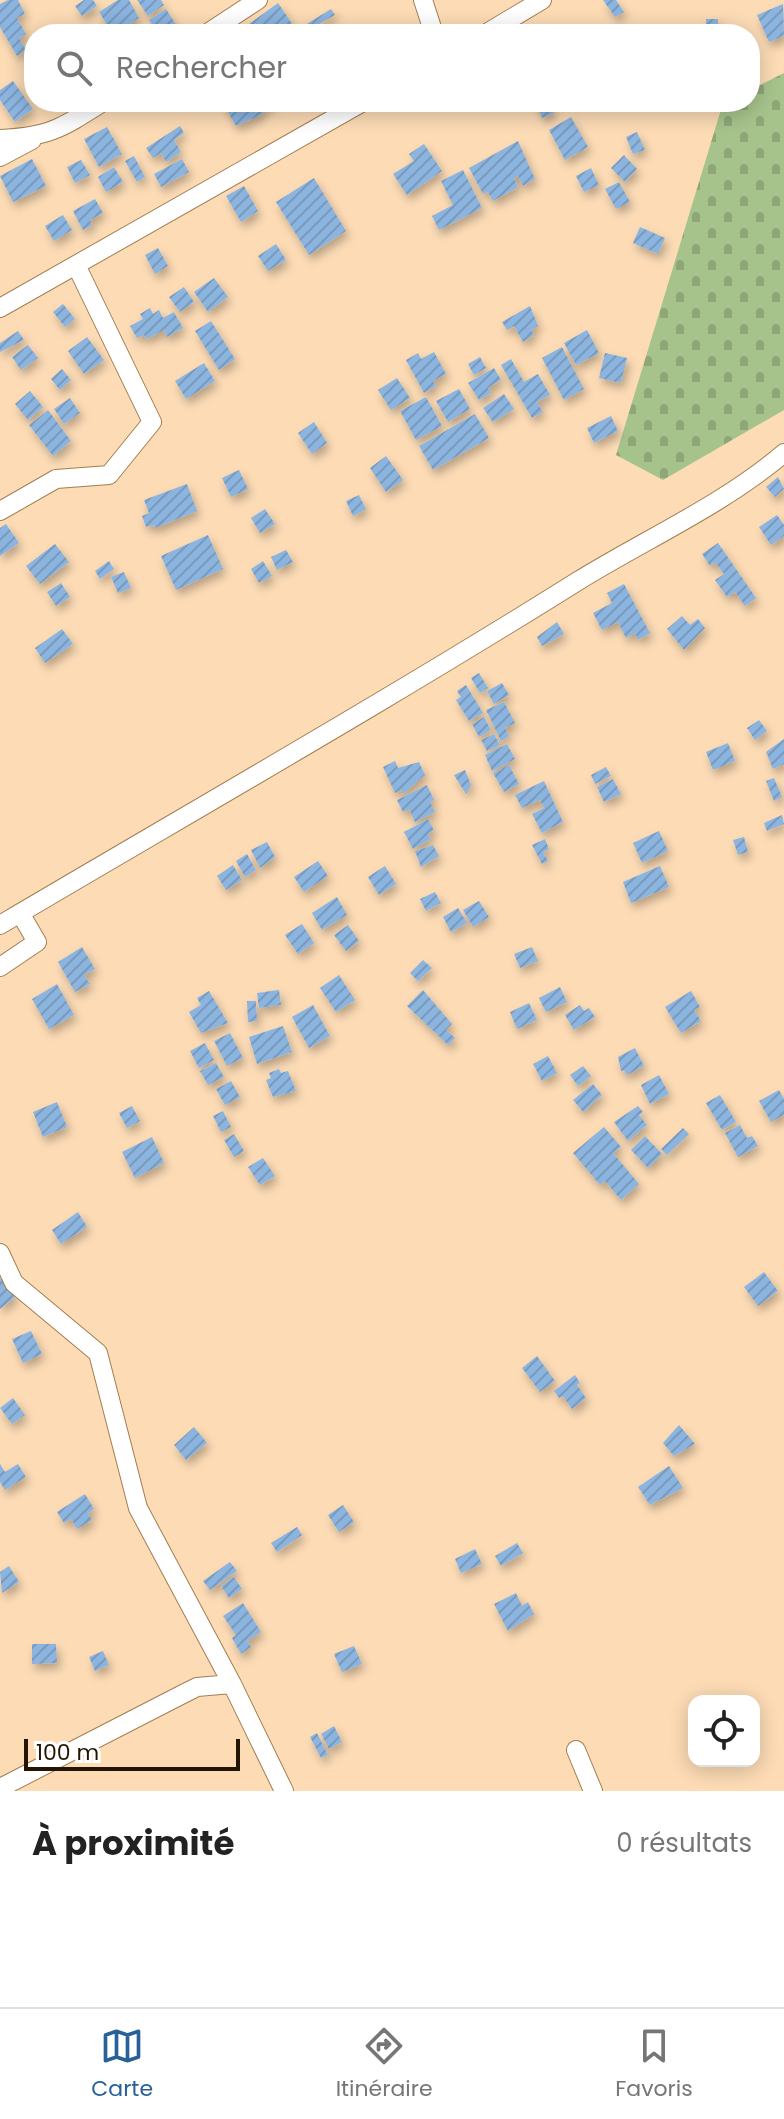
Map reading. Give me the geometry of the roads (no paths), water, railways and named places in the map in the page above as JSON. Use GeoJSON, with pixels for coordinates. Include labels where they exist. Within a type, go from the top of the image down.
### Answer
{"type":"FeatureCollection","features":[{"type":"Feature","properties":{"kind":"street"},"geometry":{"type":"LineString","coordinates":[[221,24],[258,0]]}},
{"type":"Feature","properties":{"kind":"street"},"geometry":{"type":"LineString","coordinates":[[423,0],[431,24]]}},
{"type":"Feature","properties":{"kind":"street"},"geometry":{"type":"LineString","coordinates":[[502,24],[542,0]]}},
{"type":"Feature","properties":{"kind":"street"},"geometry":{"type":"LineString","coordinates":[[0,157],[65,127],[88,112]]}},
{"type":"Feature","properties":{"kind":"street"},"geometry":{"type":"LineString","coordinates":[[0,308],[345,112]]}},
{"type":"Feature","properties":{"kind":"street"},"geometry":{"type":"LineString","coordinates":[[0,139],[38,137]]}},
{"type":"Feature","properties":{"kind":"street"},"geometry":{"type":"LineString","coordinates":[[0,511],[56,479],[109,475],[152,422],[76,265]]}},
{"type":"Feature","properties":{"kind":"street"},"geometry":{"type":"LineString","coordinates":[[0,925],[424,677],[610,562],[758,476],[784,453]]}},
{"type":"Feature","properties":{"kind":"street"},"geometry":{"type":"LineString","coordinates":[[0,967],[37,942],[20,913]]}},
{"type":"Feature","properties":{"kind":"street"},"geometry":{"type":"LineString","coordinates":[[0,1253],[14,1283],[98,1353],[138,1508],[232,1684],[284,1791]]}},
{"type":"Feature","properties":{"kind":"street"},"geometry":{"type":"LineString","coordinates":[[0,1788],[197,1687],[232,1684]]}},
{"type":"Feature","properties":{"kind":"street"},"geometry":{"type":"LineString","coordinates":[[576,1750],[593,1791]]}}]}
